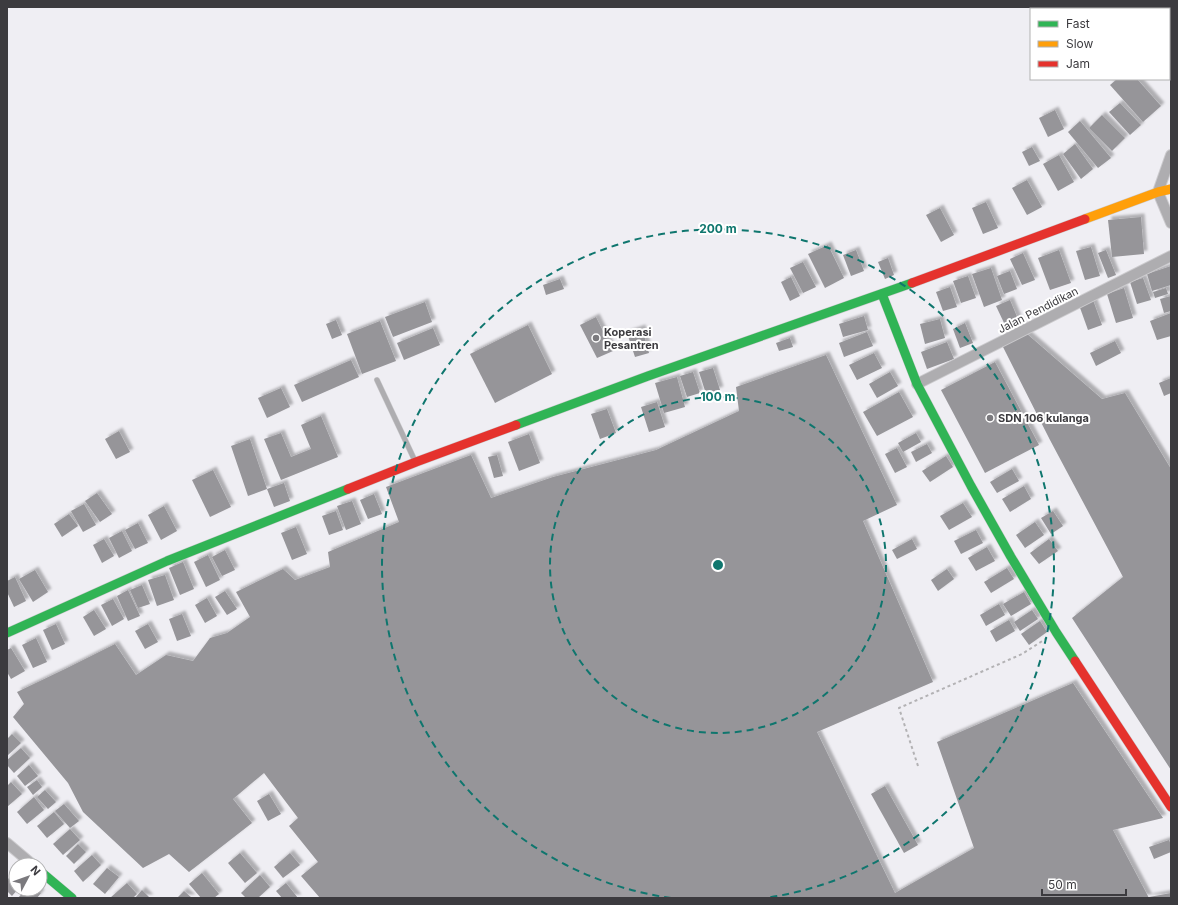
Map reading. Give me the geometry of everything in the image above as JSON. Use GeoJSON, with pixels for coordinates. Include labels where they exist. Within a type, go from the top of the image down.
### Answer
{"type":"FeatureCollection","features":[{"type":"Feature","properties":{"kind":"street"},"geometry":{"type":"LineString","coordinates":[[1171,155],[1158,192],[1171,222]]}},
{"type":"Feature","properties":{"kind":"street"},"geometry":{"type":"LineString","coordinates":[[7,633],[167,560],[416,462],[726,348],[882,294],[1158,192],[1171,189]]}},
{"type":"Feature","properties":{"kind":"street","name":"Jalan Pendidikan"},"geometry":{"type":"LineString","coordinates":[[917,384],[1171,256]]}},
{"type":"Feature","properties":{"kind":"street"},"geometry":{"type":"LineString","coordinates":[[882,294],[917,384],[971,486],[1056,632],[1171,807]]}},
{"type":"Feature","properties":{"kind":"street"},"geometry":{"type":"LineString","coordinates":[[7,843],[24,857]]}},
{"type":"Feature","properties":{"kind":"street"},"geometry":{"type":"LineString","coordinates":[[48,878],[72,898]]}},
{"type":"Feature","properties":{"kind":"lane"},"geometry":{"type":"LineString","coordinates":[[378,380],[416,462]]}},
{"type":"Feature","properties":{"kind":"path"},"geometry":{"type":"LineString","coordinates":[[918,766],[899,708],[1022,654],[1056,632]]}},
{"type":"Feature","properties":{"kind":"building"},"geometry":{"type":"Polygon","coordinates":[[[1116,80],[1138,80],[1161,106],[1143,122],[1110,85],[1116,80]]]}},
{"type":"Feature","properties":{"kind":"building"},"geometry":{"type":"Polygon","coordinates":[[[1120,103],[1141,125],[1130,135],[1109,112],[1120,103]]]}},
{"type":"Feature","properties":{"kind":"building"},"geometry":{"type":"Polygon","coordinates":[[[1055,110],[1064,129],[1048,137],[1039,118],[1055,110]]]}},
{"type":"Feature","properties":{"kind":"building"},"geometry":{"type":"Polygon","coordinates":[[[1102,115],[1125,138],[1112,151],[1089,128],[1102,115]]]}},
{"type":"Feature","properties":{"kind":"building"},"geometry":{"type":"Polygon","coordinates":[[[1080,121],[1111,158],[1098,168],[1068,132],[1080,121]]]}},
{"type":"Feature","properties":{"kind":"building"},"geometry":{"type":"Polygon","coordinates":[[[1075,144],[1093,169],[1081,179],[1063,154],[1075,144]]]}},
{"type":"Feature","properties":{"kind":"building"},"geometry":{"type":"Polygon","coordinates":[[[1032,147],[1040,161],[1029,166],[1022,152],[1032,147]]]}},
{"type":"Feature","properties":{"kind":"building"},"geometry":{"type":"Polygon","coordinates":[[[1059,155],[1074,182],[1058,191],[1043,164],[1059,155]]]}},
{"type":"Feature","properties":{"kind":"building"},"geometry":{"type":"Polygon","coordinates":[[[1027,180],[1042,207],[1027,215],[1012,188],[1027,180]]]}},
{"type":"Feature","properties":{"kind":"building"},"geometry":{"type":"Polygon","coordinates":[[[986,202],[998,228],[983,234],[972,208],[986,202]]]}},
{"type":"Feature","properties":{"kind":"building"},"geometry":{"type":"Polygon","coordinates":[[[940,208],[954,235],[941,242],[926,215],[940,208]]]}},
{"type":"Feature","properties":{"kind":"building"},"geometry":{"type":"Polygon","coordinates":[[[1141,217],[1144,254],[1112,257],[1108,220],[1141,217]]]}},
{"type":"Feature","properties":{"kind":"building"},"geometry":{"type":"Polygon","coordinates":[[[828,245],[844,278],[825,288],[808,254],[828,245]]]}},
{"type":"Feature","properties":{"kind":"building"},"geometry":{"type":"Polygon","coordinates":[[[1091,247],[1100,276],[1085,280],[1076,251],[1091,247]]]}},
{"type":"Feature","properties":{"kind":"building"},"geometry":{"type":"Polygon","coordinates":[[[856,250],[864,271],[851,276],[843,255],[856,250]]]}},
{"type":"Feature","properties":{"kind":"building"},"geometry":{"type":"Polygon","coordinates":[[[1059,250],[1071,283],[1050,290],[1038,258],[1059,250]]]}},
{"type":"Feature","properties":{"kind":"building"},"geometry":{"type":"Polygon","coordinates":[[[1106,250],[1116,275],[1108,278],[1098,253],[1106,250]]]}},
{"type":"Feature","properties":{"kind":"building"},"geometry":{"type":"Polygon","coordinates":[[[1023,253],[1035,280],[1022,285],[1010,259],[1023,253]]]}},
{"type":"Feature","properties":{"kind":"building"},"geometry":{"type":"Polygon","coordinates":[[[888,258],[894,275],[885,279],[878,262],[888,258]]]}},
{"type":"Feature","properties":{"kind":"building"},"geometry":{"type":"Polygon","coordinates":[[[803,262],[816,287],[803,293],[790,268],[803,262]]]}},
{"type":"Feature","properties":{"kind":"building"},"geometry":{"type":"Polygon","coordinates":[[[1171,266],[1171,285],[1152,291],[1147,274],[1171,266]]]}},
{"type":"Feature","properties":{"kind":"building"},"geometry":{"type":"Polygon","coordinates":[[[991,268],[1002,300],[984,307],[972,274],[991,268]]]}},
{"type":"Feature","properties":{"kind":"building"},"geometry":{"type":"Polygon","coordinates":[[[1010,271],[1017,289],[1004,294],[997,276],[1010,271]]]}},
{"type":"Feature","properties":{"kind":"building"},"geometry":{"type":"Polygon","coordinates":[[[968,276],[976,298],[961,303],[953,281],[968,276]]]}},
{"type":"Feature","properties":{"kind":"building"},"geometry":{"type":"Polygon","coordinates":[[[791,277],[800,296],[790,301],[781,282],[791,277]]]}},
{"type":"Feature","properties":{"kind":"building"},"geometry":{"type":"Polygon","coordinates":[[[1143,278],[1151,300],[1137,304],[1130,282],[1143,278]]]}},
{"type":"Feature","properties":{"kind":"building"},"geometry":{"type":"Polygon","coordinates":[[[560,279],[564,289],[546,295],[543,285],[560,279]]]}},
{"type":"Feature","properties":{"kind":"building"},"geometry":{"type":"Polygon","coordinates":[[[950,287],[957,307],[943,311],[936,292],[950,287]]]}},
{"type":"Feature","properties":{"kind":"building"},"geometry":{"type":"Polygon","coordinates":[[[1124,288],[1133,318],[1116,323],[1107,294],[1124,288]]]}},
{"type":"Feature","properties":{"kind":"building"},"geometry":{"type":"Polygon","coordinates":[[[1166,288],[1168,294],[1155,298],[1153,292],[1166,288]]]}},
{"type":"Feature","properties":{"kind":"building"},"geometry":{"type":"Polygon","coordinates":[[[1171,296],[1171,311],[1164,313],[1160,299],[1171,296]]]}},
{"type":"Feature","properties":{"kind":"building"},"geometry":{"type":"Polygon","coordinates":[[[1010,300],[1018,319],[1005,325],[996,306],[1010,300]]]}},
{"type":"Feature","properties":{"kind":"building"},"geometry":{"type":"Polygon","coordinates":[[[1093,300],[1102,325],[1088,330],[1079,305],[1093,300]]]}},
{"type":"Feature","properties":{"kind":"building"},"geometry":{"type":"Polygon","coordinates":[[[425,302],[432,322],[393,337],[385,317],[425,302]]]}},
{"type":"Feature","properties":{"kind":"building"},"geometry":{"type":"Polygon","coordinates":[[[1171,313],[1171,336],[1157,340],[1150,321],[1171,313]]]}},
{"type":"Feature","properties":{"kind":"building"},"geometry":{"type":"Polygon","coordinates":[[[864,316],[868,330],[843,337],[839,324],[864,316]]]}},
{"type":"Feature","properties":{"kind":"building","name":"Koperasi Pesantren"},"geometry":{"type":"Polygon","coordinates":[[[596,317],[613,351],[597,358],[580,325],[596,317]]]}},
{"type":"Feature","properties":{"kind":"building"},"geometry":{"type":"Polygon","coordinates":[[[940,319],[945,338],[925,344],[920,324],[940,319]]]}},
{"type":"Feature","properties":{"kind":"building"},"geometry":{"type":"Polygon","coordinates":[[[336,320],[342,335],[332,339],[326,324],[336,320]]]}},
{"type":"Feature","properties":{"kind":"building"},"geometry":{"type":"Polygon","coordinates":[[[380,321],[396,361],[362,374],[347,334],[380,321]]]}},
{"type":"Feature","properties":{"kind":"building"},"geometry":{"type":"Polygon","coordinates":[[[965,323],[973,343],[960,348],[953,329],[965,323]]]}},
{"type":"Feature","properties":{"kind":"building"},"geometry":{"type":"Polygon","coordinates":[[[528,325],[552,374],[495,403],[470,354],[528,325]]]}},
{"type":"Feature","properties":{"kind":"building"},"geometry":{"type":"Polygon","coordinates":[[[433,328],[440,345],[404,360],[397,343],[433,328]]]}},
{"type":"Feature","properties":{"kind":"building"},"geometry":{"type":"Polygon","coordinates":[[[642,328],[649,353],[635,357],[627,333],[642,328]]]}},
{"type":"Feature","properties":{"kind":"building"},"geometry":{"type":"Polygon","coordinates":[[[867,332],[873,346],[844,357],[839,343],[867,332]]]}},
{"type":"Feature","properties":{"kind":"building"},"geometry":{"type":"Polygon","coordinates":[[[1026,333],[1102,399],[1125,393],[1171,469],[1171,770],[1072,618],[1123,577],[1050,440],[1002,345],[1026,333]]]}},
{"type":"Feature","properties":{"kind":"building"},"geometry":{"type":"Polygon","coordinates":[[[790,338],[793,347],[779,351],[776,343],[790,338]]]}},
{"type":"Feature","properties":{"kind":"building"},"geometry":{"type":"Polygon","coordinates":[[[1115,341],[1121,353],[1096,366],[1090,353],[1115,341]]]}},
{"type":"Feature","properties":{"kind":"building"},"geometry":{"type":"Polygon","coordinates":[[[947,342],[954,359],[927,369],[921,352],[947,342]]]}},
{"type":"Feature","properties":{"kind":"building"},"geometry":{"type":"Polygon","coordinates":[[[874,353],[882,368],[857,380],[849,365],[874,353]]]}},
{"type":"Feature","properties":{"kind":"building"},"geometry":{"type":"Polygon","coordinates":[[[826,355],[897,505],[863,521],[933,682],[817,732],[895,893],[974,848],[937,742],[1073,683],[1163,818],[1113,830],[1149,898],[320,898],[301,876],[318,862],[289,826],[298,818],[264,773],[233,799],[252,823],[189,872],[169,854],[143,868],[83,812],[68,783],[13,717],[24,704],[17,692],[115,644],[136,675],[166,655],[193,661],[210,638],[227,633],[250,617],[236,592],[283,569],[295,580],[330,567],[328,552],[399,522],[386,487],[471,455],[491,498],[553,477],[656,450],[739,411],[736,387],[826,355]]]}},
{"type":"Feature","properties":{"kind":"building"},"geometry":{"type":"Polygon","coordinates":[[[351,360],[359,377],[302,402],[294,385],[351,360]]]}},
{"type":"Feature","properties":{"kind":"building","name":"SDN 106 kulanga"},"geometry":{"type":"Polygon","coordinates":[[[995,362],[1039,445],[985,473],[941,390],[995,362]]]}},
{"type":"Feature","properties":{"kind":"building"},"geometry":{"type":"Polygon","coordinates":[[[713,368],[720,390],[706,394],[699,372],[713,368]]]}},
{"type":"Feature","properties":{"kind":"building"},"geometry":{"type":"Polygon","coordinates":[[[693,372],[700,393],[687,397],[680,376],[693,372]]]}},
{"type":"Feature","properties":{"kind":"building"},"geometry":{"type":"Polygon","coordinates":[[[890,372],[898,386],[877,398],[869,384],[890,372]]]}},
{"type":"Feature","properties":{"kind":"building"},"geometry":{"type":"Polygon","coordinates":[[[677,377],[685,407],[664,413],[655,383],[677,377]]]}},
{"type":"Feature","properties":{"kind":"building"},"geometry":{"type":"Polygon","coordinates":[[[1171,378],[1171,393],[1164,396],[1159,383],[1171,378]]]}},
{"type":"Feature","properties":{"kind":"building"},"geometry":{"type":"Polygon","coordinates":[[[281,388],[290,407],[267,418],[258,398],[281,388]]]}},
{"type":"Feature","properties":{"kind":"building"},"geometry":{"type":"Polygon","coordinates":[[[899,392],[913,417],[877,436],[863,412],[899,392]]]}},
{"type":"Feature","properties":{"kind":"building"},"geometry":{"type":"Polygon","coordinates":[[[657,402],[665,427],[649,432],[641,407],[657,402]]]}},
{"type":"Feature","properties":{"kind":"building"},"geometry":{"type":"Polygon","coordinates":[[[607,409],[616,433],[600,439],[591,414],[607,409]]]}},
{"type":"Feature","properties":{"kind":"building"},"geometry":{"type":"Polygon","coordinates":[[[321,416],[338,457],[281,480],[264,439],[281,433],[291,457],[311,449],[301,425],[321,416]]]}},
{"type":"Feature","properties":{"kind":"building"},"geometry":{"type":"Polygon","coordinates":[[[119,431],[130,452],[116,459],[105,439],[119,431]]]}},
{"type":"Feature","properties":{"kind":"building"},"geometry":{"type":"Polygon","coordinates":[[[916,433],[921,442],[903,452],[898,443],[916,433]]]}},
{"type":"Feature","properties":{"kind":"building"},"geometry":{"type":"Polygon","coordinates":[[[529,434],[540,463],[519,471],[508,442],[529,434]]]}},
{"type":"Feature","properties":{"kind":"building"},"geometry":{"type":"Polygon","coordinates":[[[250,439],[267,489],[248,496],[231,446],[250,439]]]}},
{"type":"Feature","properties":{"kind":"building"},"geometry":{"type":"Polygon","coordinates":[[[927,444],[932,453],[916,462],[911,452],[927,444]]]}},
{"type":"Feature","properties":{"kind":"building"},"geometry":{"type":"Polygon","coordinates":[[[897,448],[907,467],[895,473],[885,454],[897,448]]]}},
{"type":"Feature","properties":{"kind":"building"},"geometry":{"type":"Polygon","coordinates":[[[497,455],[503,476],[494,478],[488,457],[497,455]]]}},
{"type":"Feature","properties":{"kind":"building"},"geometry":{"type":"Polygon","coordinates":[[[946,456],[953,467],[930,482],[922,471],[946,456]]]}},
{"type":"Feature","properties":{"kind":"building"},"geometry":{"type":"Polygon","coordinates":[[[1012,469],[1019,481],[997,493],[990,482],[1012,469]]]}},
{"type":"Feature","properties":{"kind":"building"},"geometry":{"type":"Polygon","coordinates":[[[213,470],[231,507],[210,517],[192,480],[213,470]]]}},
{"type":"Feature","properties":{"kind":"building"},"geometry":{"type":"Polygon","coordinates":[[[284,483],[290,501],[274,507],[267,489],[284,483]]]}},
{"type":"Feature","properties":{"kind":"building"},"geometry":{"type":"Polygon","coordinates":[[[1024,486],[1031,499],[1010,512],[1002,499],[1024,486]]]}},
{"type":"Feature","properties":{"kind":"building"},"geometry":{"type":"Polygon","coordinates":[[[97,493],[112,514],[100,522],[85,501],[97,493]]]}},
{"type":"Feature","properties":{"kind":"building"},"geometry":{"type":"Polygon","coordinates":[[[374,494],[382,514],[368,519],[360,500],[374,494]]]}},
{"type":"Feature","properties":{"kind":"building"},"geometry":{"type":"Polygon","coordinates":[[[352,501],[361,524],[346,530],[337,506],[352,501]]]}},
{"type":"Feature","properties":{"kind":"building"},"geometry":{"type":"Polygon","coordinates":[[[963,503],[972,517],[949,530],[940,516],[963,503]]]}},
{"type":"Feature","properties":{"kind":"building"},"geometry":{"type":"Polygon","coordinates":[[[84,504],[96,525],[83,532],[71,511],[84,504]]]}},
{"type":"Feature","properties":{"kind":"building"},"geometry":{"type":"Polygon","coordinates":[[[164,506],[177,531],[161,540],[148,515],[164,506]]]}},
{"type":"Feature","properties":{"kind":"building"},"geometry":{"type":"Polygon","coordinates":[[[336,511],[343,530],[329,535],[322,516],[336,511]]]}},
{"type":"Feature","properties":{"kind":"building"},"geometry":{"type":"Polygon","coordinates":[[[1053,511],[1063,526],[1051,534],[1041,518],[1053,511]]]}},
{"type":"Feature","properties":{"kind":"building"},"geometry":{"type":"Polygon","coordinates":[[[69,514],[78,526],[62,537],[54,524],[69,514]]]}},
{"type":"Feature","properties":{"kind":"building"},"geometry":{"type":"Polygon","coordinates":[[[1035,522],[1044,535],[1025,548],[1016,535],[1035,522]]]}},
{"type":"Feature","properties":{"kind":"building"},"geometry":{"type":"Polygon","coordinates":[[[138,523],[148,543],[135,549],[125,530],[138,523]]]}},
{"type":"Feature","properties":{"kind":"building"},"geometry":{"type":"Polygon","coordinates":[[[296,527],[307,554],[292,560],[281,533],[296,527]]]}},
{"type":"Feature","properties":{"kind":"building"},"geometry":{"type":"Polygon","coordinates":[[[976,530],[983,543],[961,554],[954,541],[976,530]]]}},
{"type":"Feature","properties":{"kind":"building"},"geometry":{"type":"Polygon","coordinates":[[[122,531],[132,551],[119,558],[109,538],[122,531]]]}},
{"type":"Feature","properties":{"kind":"building"},"geometry":{"type":"Polygon","coordinates":[[[104,539],[114,556],[102,563],[93,545],[104,539]]]}},
{"type":"Feature","properties":{"kind":"building"},"geometry":{"type":"Polygon","coordinates":[[[912,539],[917,549],[897,559],[892,550],[912,539]]]}},
{"type":"Feature","properties":{"kind":"building"},"geometry":{"type":"Polygon","coordinates":[[[1049,539],[1058,551],[1039,564],[1030,553],[1049,539]]]}},
{"type":"Feature","properties":{"kind":"building"},"geometry":{"type":"Polygon","coordinates":[[[987,547],[995,561],[976,571],[968,558],[987,547]]]}},
{"type":"Feature","properties":{"kind":"building"},"geometry":{"type":"Polygon","coordinates":[[[225,550],[235,570],[222,576],[212,557],[225,550]]]}},
{"type":"Feature","properties":{"kind":"building"},"geometry":{"type":"Polygon","coordinates":[[[208,555],[220,580],[206,587],[194,562],[208,555]]]}},
{"type":"Feature","properties":{"kind":"building"},"geometry":{"type":"Polygon","coordinates":[[[183,562],[194,589],[180,595],[169,568],[183,562]]]}},
{"type":"Feature","properties":{"kind":"building"},"geometry":{"type":"Polygon","coordinates":[[[1007,568],[1014,579],[991,593],[984,582],[1007,568]]]}},
{"type":"Feature","properties":{"kind":"building"},"geometry":{"type":"Polygon","coordinates":[[[947,569],[954,579],[938,591],[931,580],[947,569]]]}},
{"type":"Feature","properties":{"kind":"building"},"geometry":{"type":"Polygon","coordinates":[[[35,570],[48,592],[33,602],[19,579],[35,570]]]}},
{"type":"Feature","properties":{"kind":"building"},"geometry":{"type":"Polygon","coordinates":[[[165,575],[174,600],[157,606],[148,580],[165,575]]]}},
{"type":"Feature","properties":{"kind":"building"},"geometry":{"type":"Polygon","coordinates":[[[15,577],[26,601],[14,607],[7,592],[7,581],[15,577]]]}},
{"type":"Feature","properties":{"kind":"building"},"geometry":{"type":"Polygon","coordinates":[[[142,585],[150,604],[138,608],[130,590],[142,585]]]}},
{"type":"Feature","properties":{"kind":"building"},"geometry":{"type":"Polygon","coordinates":[[[128,590],[140,616],[128,621],[117,596],[128,590]]]}},
{"type":"Feature","properties":{"kind":"building"},"geometry":{"type":"Polygon","coordinates":[[[225,591],[237,609],[227,615],[215,597],[225,591]]]}},
{"type":"Feature","properties":{"kind":"building"},"geometry":{"type":"Polygon","coordinates":[[[1024,592],[1031,604],[1011,616],[1003,604],[1024,592]]]}},
{"type":"Feature","properties":{"kind":"building"},"geometry":{"type":"Polygon","coordinates":[[[207,598],[217,616],[205,623],[195,605],[207,598]]]}},
{"type":"Feature","properties":{"kind":"building"},"geometry":{"type":"Polygon","coordinates":[[[113,599],[124,619],[112,626],[101,605],[113,599]]]}},
{"type":"Feature","properties":{"kind":"building"},"geometry":{"type":"Polygon","coordinates":[[[999,604],[1005,615],[986,626],[980,615],[999,604]]]}},
{"type":"Feature","properties":{"kind":"building"},"geometry":{"type":"Polygon","coordinates":[[[94,610],[106,629],[94,636],[83,617],[94,610]]]}},
{"type":"Feature","properties":{"kind":"building"},"geometry":{"type":"Polygon","coordinates":[[[1032,610],[1038,619],[1020,631],[1014,622],[1032,610]]]}},
{"type":"Feature","properties":{"kind":"building"},"geometry":{"type":"Polygon","coordinates":[[[182,614],[191,636],[177,641],[169,619],[182,614]]]}},
{"type":"Feature","properties":{"kind":"building"},"geometry":{"type":"Polygon","coordinates":[[[1009,620],[1015,631],[996,642],[990,631],[1009,620]]]}},
{"type":"Feature","properties":{"kind":"building"},"geometry":{"type":"Polygon","coordinates":[[[1040,621],[1047,632],[1029,645],[1021,634],[1040,621]]]}},
{"type":"Feature","properties":{"kind":"building"},"geometry":{"type":"Polygon","coordinates":[[[56,624],[65,644],[52,650],[43,630],[56,624]]]}},
{"type":"Feature","properties":{"kind":"building"},"geometry":{"type":"Polygon","coordinates":[[[148,624],[158,642],[145,649],[135,631],[148,624]]]}},
{"type":"Feature","properties":{"kind":"building"},"geometry":{"type":"Polygon","coordinates":[[[36,638],[47,662],[33,668],[22,645],[36,638]]]}},
{"type":"Feature","properties":{"kind":"building"},"geometry":{"type":"Polygon","coordinates":[[[11,648],[25,671],[11,679],[7,672],[7,650],[11,648]]]}},
{"type":"Feature","properties":{"kind":"building"},"geometry":{"type":"Polygon","coordinates":[[[12,734],[21,743],[7,756],[7,739],[12,734]]]}},
{"type":"Feature","properties":{"kind":"building"},"geometry":{"type":"Polygon","coordinates":[[[21,748],[30,758],[14,773],[7,765],[7,760],[21,748]]]}},
{"type":"Feature","properties":{"kind":"building"},"geometry":{"type":"Polygon","coordinates":[[[29,765],[38,776],[25,786],[17,776],[29,765]]]}},
{"type":"Feature","properties":{"kind":"building"},"geometry":{"type":"Polygon","coordinates":[[[37,780],[42,787],[33,795],[27,787],[37,780]]]}},
{"type":"Feature","properties":{"kind":"building"},"geometry":{"type":"Polygon","coordinates":[[[11,782],[22,794],[7,807],[7,786],[11,782]]]}},
{"type":"Feature","properties":{"kind":"building"},"geometry":{"type":"Polygon","coordinates":[[[885,786],[918,845],[904,853],[871,794],[885,786]]]}},
{"type":"Feature","properties":{"kind":"building"},"geometry":{"type":"Polygon","coordinates":[[[45,790],[56,802],[48,809],[37,797],[45,790]]]}},
{"type":"Feature","properties":{"kind":"building"},"geometry":{"type":"Polygon","coordinates":[[[269,794],[281,814],[268,821],[257,801],[269,794]]]}},
{"type":"Feature","properties":{"kind":"building"},"geometry":{"type":"Polygon","coordinates":[[[34,797],[44,810],[27,824],[17,812],[34,797]]]}},
{"type":"Feature","properties":{"kind":"building"},"geometry":{"type":"Polygon","coordinates":[[[64,804],[79,821],[70,828],[55,811],[64,804]]]}},
{"type":"Feature","properties":{"kind":"building"},"geometry":{"type":"Polygon","coordinates":[[[54,812],[64,824],[47,838],[37,826],[54,812]]]}},
{"type":"Feature","properties":{"kind":"building"},"geometry":{"type":"Polygon","coordinates":[[[70,829],[80,840],[63,855],[53,844],[70,829]]]}},
{"type":"Feature","properties":{"kind":"building"},"geometry":{"type":"Polygon","coordinates":[[[1169,840],[1171,852],[1154,859],[1149,847],[1169,840]]]}},
{"type":"Feature","properties":{"kind":"building"},"geometry":{"type":"Polygon","coordinates":[[[78,844],[86,852],[74,864],[66,856],[78,844]]]}},
{"type":"Feature","properties":{"kind":"building"},"geometry":{"type":"Polygon","coordinates":[[[240,853],[257,873],[245,883],[228,863],[240,853]]]}},
{"type":"Feature","properties":{"kind":"building"},"geometry":{"type":"Polygon","coordinates":[[[290,853],[300,865],[283,878],[274,867],[290,853]]]}},
{"type":"Feature","properties":{"kind":"building"},"geometry":{"type":"Polygon","coordinates":[[[92,855],[101,865],[83,882],[74,871],[92,855]]]}},
{"type":"Feature","properties":{"kind":"building"},"geometry":{"type":"Polygon","coordinates":[[[107,868],[119,877],[105,894],[93,884],[107,868]]]}},
{"type":"Feature","properties":{"kind":"building"},"geometry":{"type":"Polygon","coordinates":[[[202,873],[219,894],[214,898],[201,898],[189,884],[202,873]]]}},
{"type":"Feature","properties":{"kind":"building"},"geometry":{"type":"Polygon","coordinates":[[[260,875],[270,887],[258,898],[246,898],[241,893],[260,875]]]}},
{"type":"Feature","properties":{"kind":"building"},"geometry":{"type":"Polygon","coordinates":[[[8,879],[8,892],[7,891],[8,879]]]}},
{"type":"Feature","properties":{"kind":"building"},"geometry":{"type":"Polygon","coordinates":[[[127,883],[137,894],[133,898],[110,898],[127,883]]]}},
{"type":"Feature","properties":{"kind":"building"},"geometry":{"type":"Polygon","coordinates":[[[286,883],[298,898],[282,898],[276,891],[286,883]]]}},
{"type":"Feature","properties":{"kind":"building"},"geometry":{"type":"Polygon","coordinates":[[[142,890],[150,898],[135,898],[142,890]]]}},
{"type":"Feature","properties":{"kind":"building"},"geometry":{"type":"Polygon","coordinates":[[[184,891],[192,898],[177,898],[184,891]]]}},
{"type":"Feature","properties":{"kind":"building"},"geometry":{"type":"Polygon","coordinates":[[[1171,893],[1171,898],[1149,898],[1149,897],[1171,893]]]}},
{"type":"Feature","properties":{"kind":"building"},"geometry":{"type":"Polygon","coordinates":[[[19,897],[38,897],[37,898],[18,898],[19,897]]]}},
{"type":"Feature","properties":{"kind":"traffic: fast"},"geometry":{"type":"LineString","coordinates":[[516,425],[648,376],[912,283]]}},
{"type":"Feature","properties":{"kind":"traffic: fast"},"geometry":{"type":"LineString","coordinates":[[882,294],[917,384],[971,486],[1011,557],[1075,661]]}},
{"type":"Feature","properties":{"kind":"traffic: fast"},"geometry":{"type":"LineString","coordinates":[[7,633],[167,561],[348,489]]}},
{"type":"Feature","properties":{"kind":"traffic: fast"},"geometry":{"type":"LineString","coordinates":[[48,878],[72,898]]}},
{"type":"Feature","properties":{"kind":"traffic: slow"},"geometry":{"type":"LineString","coordinates":[[1085,219],[1158,192],[1171,189]]}},
{"type":"Feature","properties":{"kind":"traffic: jam"},"geometry":{"type":"LineString","coordinates":[[912,283],[1085,219]]}},
{"type":"Feature","properties":{"kind":"traffic: jam"},"geometry":{"type":"LineString","coordinates":[[348,489],[516,425]]}},
{"type":"Feature","properties":{"kind":"traffic: jam"},"geometry":{"type":"LineString","coordinates":[[1075,661],[1171,807]]}},
{"type":"Feature","properties":{"kind":"place","name":"Koperasi Pesantren"},"geometry":{"type":"Point","coordinates":[596,338]}},
{"type":"Feature","properties":{"kind":"place","name":"SDN 106 kulanga"},"geometry":{"type":"Point","coordinates":[990,418]}}]}
